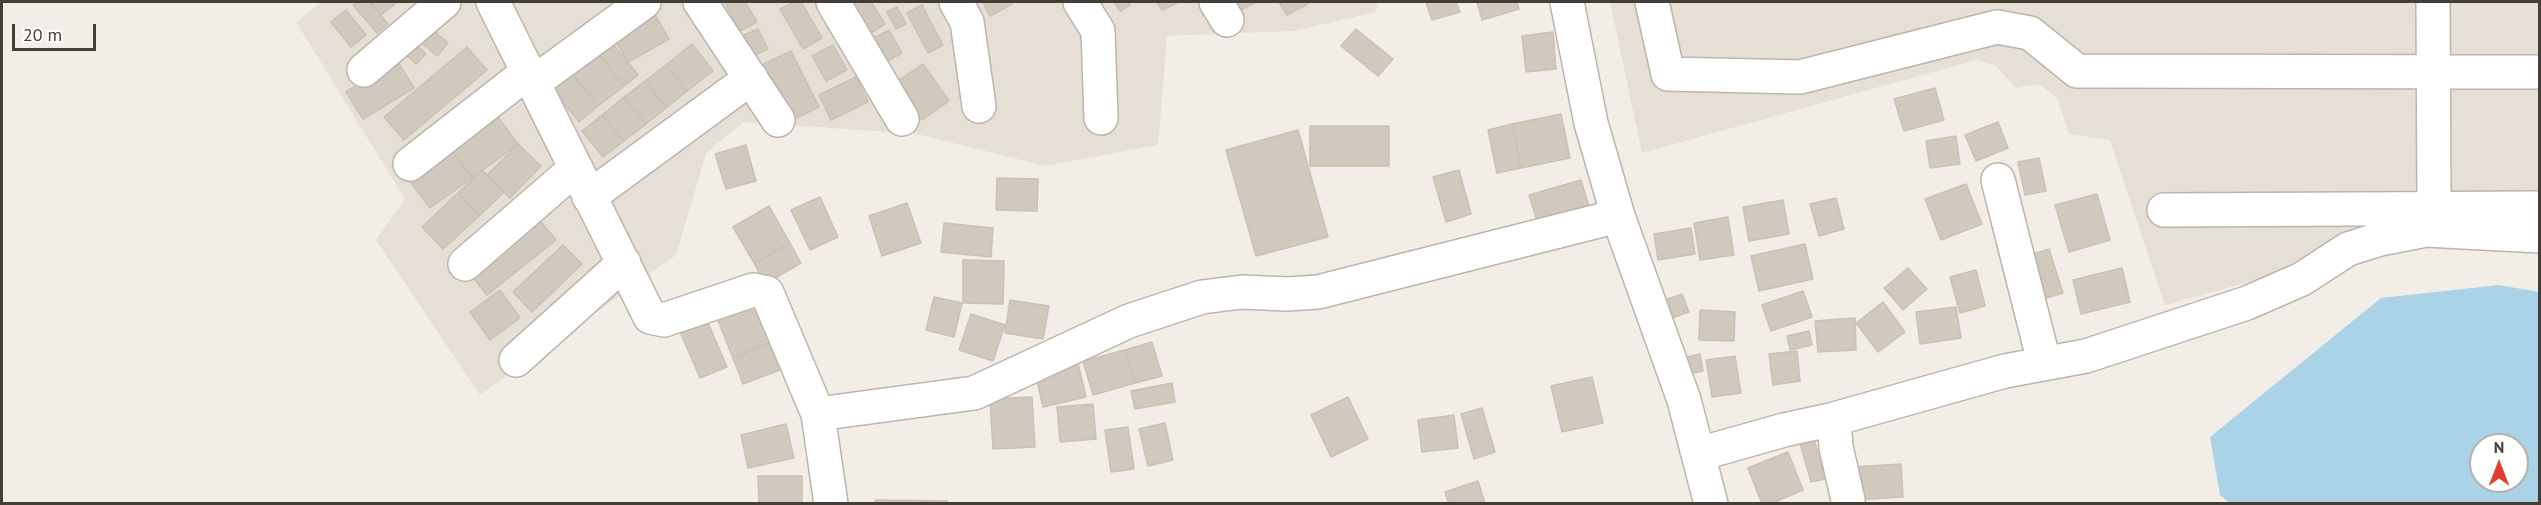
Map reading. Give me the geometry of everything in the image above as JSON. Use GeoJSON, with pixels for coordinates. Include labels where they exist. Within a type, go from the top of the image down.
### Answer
{"type":"FeatureCollection","features":[{"type":"Feature","properties":{"kind":"street"},"geometry":{"type":"LineString","coordinates":[[364,70],[444,2]]}},
{"type":"Feature","properties":{"kind":"street"},"geometry":{"type":"LineString","coordinates":[[493,2],[650,317],[664,320],[753,290],[767,293],[818,414],[831,504]]}},
{"type":"Feature","properties":{"kind":"street"},"geometry":{"type":"LineString","coordinates":[[411,164],[531,77],[644,2]]}},
{"type":"Feature","properties":{"kind":"street"},"geometry":{"type":"LineString","coordinates":[[700,2],[778,120]]}},
{"type":"Feature","properties":{"kind":"street"},"geometry":{"type":"LineString","coordinates":[[833,2],[902,119]]}},
{"type":"Feature","properties":{"kind":"street"},"geometry":{"type":"LineString","coordinates":[[956,2],[967,22],[980,106]]}},
{"type":"Feature","properties":{"kind":"street"},"geometry":{"type":"LineString","coordinates":[[1080,2],[1098,32],[1101,118]]}},
{"type":"Feature","properties":{"kind":"street"},"geometry":{"type":"LineString","coordinates":[[1567,2],[1591,123],[1618,216],[1684,400],[1711,504]]}},
{"type":"Feature","properties":{"kind":"street"},"geometry":{"type":"LineString","coordinates":[[1652,2],[1668,74],[1800,77],[1997,27],[2030,33],[2077,71],[2540,72]]}},
{"type":"Feature","properties":{"kind":"street"},"geometry":{"type":"LineString","coordinates":[[2433,2],[2434,208]]}},
{"type":"Feature","properties":{"kind":"street"},"geometry":{"type":"LineString","coordinates":[[465,264],[582,183],[751,78]]}},
{"type":"Feature","properties":{"kind":"street"},"geometry":{"type":"LineString","coordinates":[[1998,180],[2044,362]]}},
{"type":"Feature","properties":{"kind":"street"},"geometry":{"type":"LineString","coordinates":[[2164,210],[2540,208]]}},
{"type":"Feature","properties":{"kind":"street"},"geometry":{"type":"LineString","coordinates":[[818,414],[974,393],[1129,321],[1202,297],[1242,292],[1301,294],[1318,292],[1618,216]]}},
{"type":"Feature","properties":{"kind":"street"},"geometry":{"type":"LineString","coordinates":[[1699,454],[1784,430],[1834,419],[1956,383],[2044,362],[2086,356],[2247,303],[2302,279],[2348,249],[2380,239],[2426,231],[2540,236]]}},
{"type":"Feature","properties":{"kind":"street"},"geometry":{"type":"LineString","coordinates":[[516,360],[624,263]]}},
{"type":"Feature","properties":{"kind":"street"},"geometry":{"type":"LineString","coordinates":[[1834,419],[1836,447],[1848,500]]}},
{"type":"Feature","properties":{"kind":"shaded area"},"geometry":{"type":"Polygon","coordinates":[[[322,2],[1378,2],[1376,12],[1294,31],[1167,36],[1158,145],[1045,166],[917,134],[744,122],[706,153],[676,255],[480,395],[376,240],[405,199],[296,22],[322,2]]]}},
{"type":"Feature","properties":{"kind":"shaded area"},"geometry":{"type":"Polygon","coordinates":[[[1610,2],[2539,2],[2539,228],[2391,228],[2259,279],[2165,305],[2110,140],[2069,134],[2057,98],[2039,84],[2016,88],[1995,65],[1976,60],[1642,153],[1610,2]]]}},
{"type":"Feature","properties":{"kind":"water"},"geometry":{"type":"Polygon","coordinates":[[[2499,285],[2539,292],[2539,503],[2231,504],[2220,495],[2210,437],[2381,298],[2499,285]]]}},
{"type":"Feature","properties":{"kind":"building"},"geometry":{"type":"Polygon","coordinates":[[[358,2],[369,2],[388,24],[377,33],[353,5],[358,2]]]}},
{"type":"Feature","properties":{"kind":"building"},"geometry":{"type":"Polygon","coordinates":[[[371,2],[395,2],[396,3],[381,15],[371,2]]]}},
{"type":"Feature","properties":{"kind":"building"},"geometry":{"type":"Polygon","coordinates":[[[745,2],[757,22],[740,31],[725,3],[745,2]]]}},
{"type":"Feature","properties":{"kind":"building"},"geometry":{"type":"Polygon","coordinates":[[[795,2],[801,2],[822,38],[803,49],[780,9],[795,2]]]}},
{"type":"Feature","properties":{"kind":"building"},"geometry":{"type":"Polygon","coordinates":[[[841,2],[871,2],[885,24],[863,38],[841,2]]]}},
{"type":"Feature","properties":{"kind":"building"},"geometry":{"type":"Polygon","coordinates":[[[983,2],[1010,2],[1012,4],[990,16],[983,2]]]}},
{"type":"Feature","properties":{"kind":"building"},"geometry":{"type":"Polygon","coordinates":[[[1114,2],[1128,2],[1130,5],[1120,11],[1114,2]]]}},
{"type":"Feature","properties":{"kind":"building"},"geometry":{"type":"Polygon","coordinates":[[[1157,2],[1179,2],[1162,10],[1157,2]]]}},
{"type":"Feature","properties":{"kind":"building"},"geometry":{"type":"Polygon","coordinates":[[[1235,2],[1257,2],[1240,10],[1235,2]]]}},
{"type":"Feature","properties":{"kind":"building"},"geometry":{"type":"Polygon","coordinates":[[[1279,2],[1308,2],[1309,3],[1287,15],[1279,2]]]}},
{"type":"Feature","properties":{"kind":"building"},"geometry":{"type":"Polygon","coordinates":[[[1426,2],[1456,2],[1460,12],[1432,20],[1426,2]]]}},
{"type":"Feature","properties":{"kind":"building"},"geometry":{"type":"Polygon","coordinates":[[[1477,2],[1517,2],[1519,9],[1482,20],[1477,2]]]}},
{"type":"Feature","properties":{"kind":"building"},"geometry":{"type":"Polygon","coordinates":[[[922,5],[943,45],[928,53],[907,13],[922,5]]]}},
{"type":"Feature","properties":{"kind":"building"},"geometry":{"type":"Polygon","coordinates":[[[897,7],[906,24],[896,29],[887,12],[897,7]]]}},
{"type":"Feature","properties":{"kind":"building"},"geometry":{"type":"Polygon","coordinates":[[[346,10],[366,35],[351,47],[331,22],[346,10]]]}},
{"type":"Feature","properties":{"kind":"building"},"geometry":{"type":"Polygon","coordinates":[[[655,15],[669,39],[628,62],[614,38],[655,15]]]}},
{"type":"Feature","properties":{"kind":"building"},"geometry":{"type":"Polygon","coordinates":[[[430,27],[448,43],[437,56],[418,40],[430,27]]]}},
{"type":"Feature","properties":{"kind":"building"},"geometry":{"type":"Polygon","coordinates":[[[758,29],[768,49],[754,55],[744,35],[758,29]]]}},
{"type":"Feature","properties":{"kind":"building"},"geometry":{"type":"Polygon","coordinates":[[[1356,29],[1393,59],[1378,76],[1341,46],[1356,29]]]}},
{"type":"Feature","properties":{"kind":"building"},"geometry":{"type":"Polygon","coordinates":[[[889,30],[902,53],[880,65],[868,41],[889,30]]]}},
{"type":"Feature","properties":{"kind":"building"},"geometry":{"type":"Polygon","coordinates":[[[1553,32],[1556,69],[1526,72],[1522,36],[1553,32]]]}},
{"type":"Feature","properties":{"kind":"building"},"geometry":{"type":"Polygon","coordinates":[[[411,39],[426,54],[416,64],[401,50],[411,39]]]}},
{"type":"Feature","properties":{"kind":"building"},"geometry":{"type":"Polygon","coordinates":[[[609,39],[638,75],[624,86],[596,50],[609,39]]]}},
{"type":"Feature","properties":{"kind":"building"},"geometry":{"type":"Polygon","coordinates":[[[692,44],[713,71],[687,91],[666,65],[692,44]]]}},
{"type":"Feature","properties":{"kind":"building"},"geometry":{"type":"Polygon","coordinates":[[[833,45],[847,70],[826,81],[812,56],[833,45]]]}},
{"type":"Feature","properties":{"kind":"building"},"geometry":{"type":"Polygon","coordinates":[[[467,47],[487,70],[404,140],[384,117],[467,47]]]}},
{"type":"Feature","properties":{"kind":"building"},"geometry":{"type":"Polygon","coordinates":[[[596,50],[624,86],[598,106],[569,70],[596,50]]]}},
{"type":"Feature","properties":{"kind":"building"},"geometry":{"type":"Polygon","coordinates":[[[791,51],[819,107],[788,122],[760,66],[791,51]]]}},
{"type":"Feature","properties":{"kind":"building"},"geometry":{"type":"Polygon","coordinates":[[[397,60],[414,88],[363,119],[346,92],[397,60]]]}},
{"type":"Feature","properties":{"kind":"building"},"geometry":{"type":"Polygon","coordinates":[[[923,64],[949,101],[922,120],[896,82],[923,64]]]}},
{"type":"Feature","properties":{"kind":"building"},"geometry":{"type":"Polygon","coordinates":[[[666,65],[687,91],[666,108],[645,81],[666,65]]]}},
{"type":"Feature","properties":{"kind":"building"},"geometry":{"type":"Polygon","coordinates":[[[569,70],[598,106],[579,122],[550,86],[569,70]]]}},
{"type":"Feature","properties":{"kind":"building"},"geometry":{"type":"Polygon","coordinates":[[[856,77],[868,102],[831,120],[819,95],[856,77]]]}},
{"type":"Feature","properties":{"kind":"building"},"geometry":{"type":"Polygon","coordinates":[[[645,81],[666,108],[646,124],[624,97],[645,81]]]}},
{"type":"Feature","properties":{"kind":"building"},"geometry":{"type":"Polygon","coordinates":[[[1935,88],[1944,120],[1904,131],[1894,99],[1935,88]]]}},
{"type":"Feature","properties":{"kind":"building"},"geometry":{"type":"Polygon","coordinates":[[[624,97],[646,124],[624,141],[602,115],[624,97]]]}},
{"type":"Feature","properties":{"kind":"building"},"geometry":{"type":"Polygon","coordinates":[[[1561,114],[1570,158],[1521,168],[1512,124],[1561,114]]]}},
{"type":"Feature","properties":{"kind":"building"},"geometry":{"type":"Polygon","coordinates":[[[602,115],[624,141],[603,157],[582,131],[602,115]]]}},
{"type":"Feature","properties":{"kind":"building"},"geometry":{"type":"Polygon","coordinates":[[[497,116],[518,144],[472,178],[451,150],[497,116]]]}},
{"type":"Feature","properties":{"kind":"building"},"geometry":{"type":"Polygon","coordinates":[[[1998,122],[2008,148],[1976,161],[1965,135],[1998,122]]]}},
{"type":"Feature","properties":{"kind":"building"},"geometry":{"type":"Polygon","coordinates":[[[1512,124],[1521,168],[1497,173],[1488,130],[1512,124]]]}},
{"type":"Feature","properties":{"kind":"building"},"geometry":{"type":"Polygon","coordinates":[[[1310,126],[1389,126],[1389,166],[1310,166],[1310,126]]]}},
{"type":"Feature","properties":{"kind":"building"},"geometry":{"type":"Polygon","coordinates":[[[1298,130],[1328,237],[1256,256],[1226,150],[1298,130]]]}},
{"type":"Feature","properties":{"kind":"building"},"geometry":{"type":"Polygon","coordinates":[[[1956,136],[1960,164],[1930,168],[1926,141],[1956,136]]]}},
{"type":"Feature","properties":{"kind":"building"},"geometry":{"type":"Polygon","coordinates":[[[518,144],[541,166],[510,198],[487,175],[518,144]]]}},
{"type":"Feature","properties":{"kind":"building"},"geometry":{"type":"Polygon","coordinates":[[[746,145],[756,181],[726,189],[715,154],[746,145]]]}},
{"type":"Feature","properties":{"kind":"building"},"geometry":{"type":"Polygon","coordinates":[[[451,150],[472,178],[430,208],[409,180],[451,150]]]}},
{"type":"Feature","properties":{"kind":"building"},"geometry":{"type":"Polygon","coordinates":[[[2039,158],[2046,191],[2025,195],[2018,162],[2039,158]]]}},
{"type":"Feature","properties":{"kind":"building"},"geometry":{"type":"Polygon","coordinates":[[[482,170],[504,192],[479,216],[458,193],[482,170]]]}},
{"type":"Feature","properties":{"kind":"building"},"geometry":{"type":"Polygon","coordinates":[[[1459,170],[1471,214],[1446,222],[1433,177],[1459,170]]]}},
{"type":"Feature","properties":{"kind":"building"},"geometry":{"type":"Polygon","coordinates":[[[997,178],[1038,179],[1037,211],[996,210],[997,178]]]}},
{"type":"Feature","properties":{"kind":"building"},"geometry":{"type":"Polygon","coordinates":[[[1581,180],[1589,206],[1537,221],[1529,195],[1581,180]]]}},
{"type":"Feature","properties":{"kind":"building"},"geometry":{"type":"Polygon","coordinates":[[[1966,184],[1982,224],[1941,240],[1925,199],[1966,184]]]}},
{"type":"Feature","properties":{"kind":"building"},"geometry":{"type":"Polygon","coordinates":[[[458,193],[479,216],[443,249],[422,227],[458,193]]]}},
{"type":"Feature","properties":{"kind":"building"},"geometry":{"type":"Polygon","coordinates":[[[2097,194],[2110,240],[2069,252],[2055,205],[2097,194]]]}},
{"type":"Feature","properties":{"kind":"building"},"geometry":{"type":"Polygon","coordinates":[[[820,197],[838,237],[810,250],[791,210],[820,197]]]}},
{"type":"Feature","properties":{"kind":"building"},"geometry":{"type":"Polygon","coordinates":[[[1836,198],[1844,229],[1819,236],[1810,204],[1836,198]]]}},
{"type":"Feature","properties":{"kind":"building"},"geometry":{"type":"Polygon","coordinates":[[[1783,200],[1789,234],[1749,241],[1743,207],[1783,200]]]}},
{"type":"Feature","properties":{"kind":"building"},"geometry":{"type":"Polygon","coordinates":[[[907,203],[921,243],[882,256],[869,216],[907,203]]]}},
{"type":"Feature","properties":{"kind":"building"},"geometry":{"type":"Polygon","coordinates":[[[769,206],[790,243],[754,263],[733,227],[769,206]]]}},
{"type":"Feature","properties":{"kind":"building"},"geometry":{"type":"Polygon","coordinates":[[[535,215],[556,240],[487,295],[467,270],[535,215]]]}},
{"type":"Feature","properties":{"kind":"building"},"geometry":{"type":"Polygon","coordinates":[[[1728,217],[1734,255],[1700,260],[1694,223],[1728,217]]]}},
{"type":"Feature","properties":{"kind":"building"},"geometry":{"type":"Polygon","coordinates":[[[944,223],[993,228],[991,257],[941,252],[944,223]]]}},
{"type":"Feature","properties":{"kind":"building"},"geometry":{"type":"Polygon","coordinates":[[[1691,228],[1695,254],[1658,260],[1654,234],[1691,228]]]}},
{"type":"Feature","properties":{"kind":"building"},"geometry":{"type":"Polygon","coordinates":[[[790,243],[801,263],[765,284],[754,263],[790,243]]]}},
{"type":"Feature","properties":{"kind":"building"},"geometry":{"type":"Polygon","coordinates":[[[1805,244],[1813,279],[1759,291],[1751,256],[1805,244]]]}},
{"type":"Feature","properties":{"kind":"building"},"geometry":{"type":"Polygon","coordinates":[[[563,245],[582,264],[532,312],[513,292],[563,245]]]}},
{"type":"Feature","properties":{"kind":"building"},"geometry":{"type":"Polygon","coordinates":[[[2049,249],[2063,293],[2033,302],[2020,258],[2049,249]]]}},
{"type":"Feature","properties":{"kind":"building"},"geometry":{"type":"Polygon","coordinates":[[[963,260],[1004,261],[1003,304],[963,303],[963,260]]]}},
{"type":"Feature","properties":{"kind":"building"},"geometry":{"type":"Polygon","coordinates":[[[1908,268],[1927,289],[1903,310],[1884,288],[1908,268]]]}},
{"type":"Feature","properties":{"kind":"building"},"geometry":{"type":"Polygon","coordinates":[[[2122,268],[2130,302],[2081,314],[2073,280],[2122,268]]]}},
{"type":"Feature","properties":{"kind":"building"},"geometry":{"type":"Polygon","coordinates":[[[1976,270],[1985,306],[1960,313],[1950,277],[1976,270]]]}},
{"type":"Feature","properties":{"kind":"building"},"geometry":{"type":"Polygon","coordinates":[[[500,290],[520,318],[490,340],[470,312],[500,290]]]}},
{"type":"Feature","properties":{"kind":"building"},"geometry":{"type":"Polygon","coordinates":[[[1803,291],[1812,317],[1771,331],[1762,305],[1803,291]]]}},
{"type":"Feature","properties":{"kind":"building"},"geometry":{"type":"Polygon","coordinates":[[[1682,294],[1689,312],[1669,319],[1662,301],[1682,294]]]}},
{"type":"Feature","properties":{"kind":"building"},"geometry":{"type":"Polygon","coordinates":[[[934,297],[962,303],[954,337],[926,330],[934,297]]]}},
{"type":"Feature","properties":{"kind":"building"},"geometry":{"type":"Polygon","coordinates":[[[1010,300],[1049,306],[1043,339],[1005,333],[1010,300]]]}},
{"type":"Feature","properties":{"kind":"building"},"geometry":{"type":"Polygon","coordinates":[[[1883,302],[1905,332],[1878,352],[1856,323],[1883,302]]]}},
{"type":"Feature","properties":{"kind":"building"},"geometry":{"type":"Polygon","coordinates":[[[755,303],[770,343],[733,358],[717,318],[755,303]]]}},
{"type":"Feature","properties":{"kind":"building"},"geometry":{"type":"Polygon","coordinates":[[[1956,307],[1961,338],[1920,344],[1916,312],[1956,307]]]}},
{"type":"Feature","properties":{"kind":"building"},"geometry":{"type":"Polygon","coordinates":[[[1700,310],[1735,312],[1734,341],[1699,340],[1700,310]]]}},
{"type":"Feature","properties":{"kind":"building"},"geometry":{"type":"Polygon","coordinates":[[[971,314],[1005,325],[993,361],[959,350],[971,314]]]}},
{"type":"Feature","properties":{"kind":"building"},"geometry":{"type":"Polygon","coordinates":[[[705,316],[727,367],[700,378],[678,327],[705,316]]]}},
{"type":"Feature","properties":{"kind":"building"},"geometry":{"type":"Polygon","coordinates":[[[1855,318],[1856,350],[1818,352],[1815,321],[1855,318]]]}},
{"type":"Feature","properties":{"kind":"building"},"geometry":{"type":"Polygon","coordinates":[[[1809,331],[1812,345],[1790,350],[1787,336],[1809,331]]]}},
{"type":"Feature","properties":{"kind":"building"},"geometry":{"type":"Polygon","coordinates":[[[777,340],[788,367],[743,384],[733,358],[777,340]]]}},
{"type":"Feature","properties":{"kind":"building"},"geometry":{"type":"Polygon","coordinates":[[[1152,342],[1162,376],[1135,383],[1125,350],[1152,342]]]}},
{"type":"Feature","properties":{"kind":"building"},"geometry":{"type":"Polygon","coordinates":[[[1125,350],[1135,383],[1093,395],[1083,361],[1125,350]]]}},
{"type":"Feature","properties":{"kind":"building"},"geometry":{"type":"Polygon","coordinates":[[[1797,351],[1800,381],[1773,385],[1769,354],[1797,351]]]}},
{"type":"Feature","properties":{"kind":"building"},"geometry":{"type":"Polygon","coordinates":[[[1700,354],[1703,371],[1687,374],[1683,358],[1700,354]]]}},
{"type":"Feature","properties":{"kind":"building"},"geometry":{"type":"Polygon","coordinates":[[[1735,356],[1741,393],[1712,397],[1706,360],[1735,356]]]}},
{"type":"Feature","properties":{"kind":"building"},"geometry":{"type":"Polygon","coordinates":[[[1077,359],[1086,397],[1043,407],[1034,368],[1077,359]]]}},
{"type":"Feature","properties":{"kind":"building"},"geometry":{"type":"Polygon","coordinates":[[[1592,377],[1603,423],[1562,432],[1551,386],[1592,377]]]}},
{"type":"Feature","properties":{"kind":"building"},"geometry":{"type":"Polygon","coordinates":[[[1172,383],[1175,402],[1135,409],[1131,391],[1172,383]]]}},
{"type":"Feature","properties":{"kind":"building"},"geometry":{"type":"Polygon","coordinates":[[[1032,397],[1035,447],[993,449],[990,399],[1032,397]]]}},
{"type":"Feature","properties":{"kind":"building"},"geometry":{"type":"Polygon","coordinates":[[[1348,397],[1368,439],[1331,457],[1311,415],[1348,397]]]}},
{"type":"Feature","properties":{"kind":"building"},"geometry":{"type":"Polygon","coordinates":[[[1093,404],[1096,439],[1060,442],[1057,407],[1093,404]]]}},
{"type":"Feature","properties":{"kind":"building"},"geometry":{"type":"Polygon","coordinates":[[[1482,408],[1495,452],[1474,459],[1461,414],[1482,408]]]}},
{"type":"Feature","properties":{"kind":"building"},"geometry":{"type":"Polygon","coordinates":[[[1454,415],[1458,448],[1422,452],[1418,420],[1454,415]]]}},
{"type":"Feature","properties":{"kind":"building"},"geometry":{"type":"Polygon","coordinates":[[[1165,423],[1173,460],[1148,466],[1139,429],[1165,423]]]}},
{"type":"Feature","properties":{"kind":"building"},"geometry":{"type":"Polygon","coordinates":[[[786,424],[794,458],[748,468],[741,435],[786,424]]]}},
{"type":"Feature","properties":{"kind":"building"},"geometry":{"type":"Polygon","coordinates":[[[1128,427],[1134,469],[1111,472],[1105,430],[1128,427]]]}},
{"type":"Feature","properties":{"kind":"building"},"geometry":{"type":"Polygon","coordinates":[[[1814,439],[1825,479],[1811,482],[1800,443],[1814,439]]]}},
{"type":"Feature","properties":{"kind":"building"},"geometry":{"type":"Polygon","coordinates":[[[1788,452],[1803,490],[1770,504],[1762,504],[1748,468],[1788,452]]]}},
{"type":"Feature","properties":{"kind":"building"},"geometry":{"type":"Polygon","coordinates":[[[1901,464],[1903,497],[1856,500],[1853,467],[1901,464]]]}},
{"type":"Feature","properties":{"kind":"building"},"geometry":{"type":"Polygon","coordinates":[[[758,476],[802,476],[802,504],[759,504],[758,476]]]}},
{"type":"Feature","properties":{"kind":"building"},"geometry":{"type":"Polygon","coordinates":[[[1478,481],[1485,503],[1449,504],[1445,492],[1478,481]]]}},
{"type":"Feature","properties":{"kind":"building"},"geometry":{"type":"Polygon","coordinates":[[[875,500],[947,501],[947,504],[875,504],[875,500]]]}}]}
